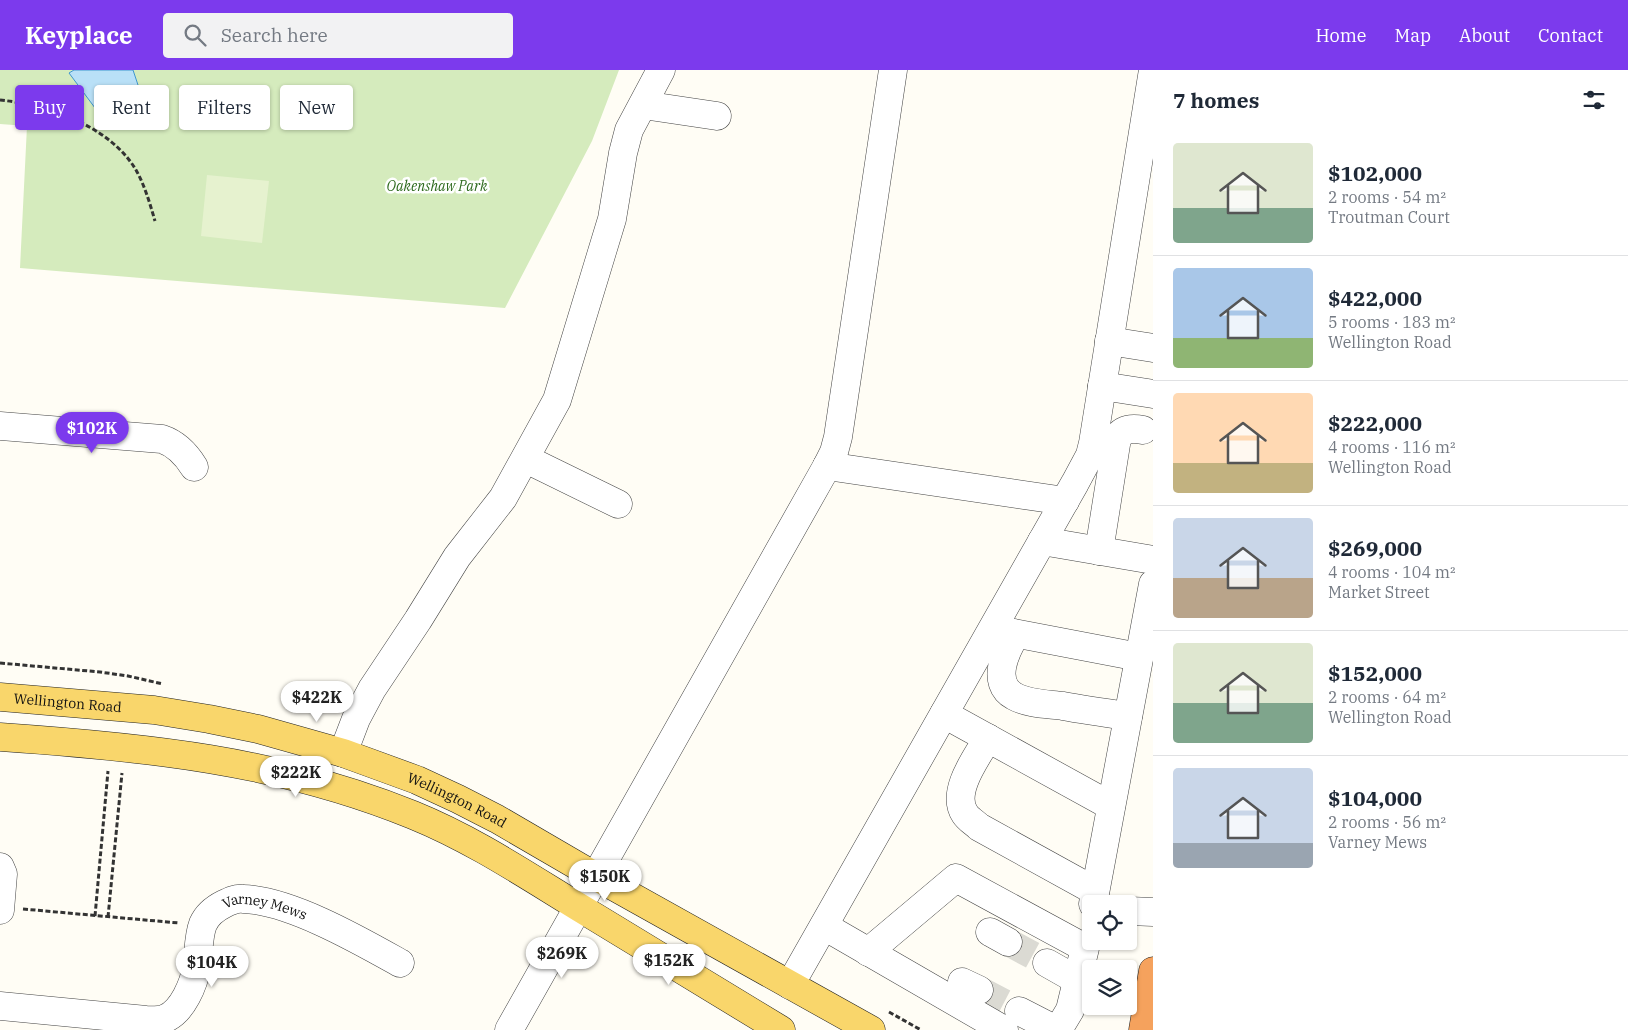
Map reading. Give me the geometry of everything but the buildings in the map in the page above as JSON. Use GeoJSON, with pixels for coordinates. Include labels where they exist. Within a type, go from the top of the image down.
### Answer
{"type":"FeatureCollection","features":[{"type":"Feature","properties":{"kind":"highway"},"geometry":{"type":"LineString","coordinates":[[1143,1030],[1153,971]]}},
{"type":"Feature","properties":{"kind":"main road","name":"Wellington Road"},"geometry":{"type":"LineString","coordinates":[[0,698],[154,710],[200,717],[258,729],[343,753],[417,780],[497,819],[594,876],[871,1030]]}},
{"type":"Feature","properties":{"kind":"main road"},"geometry":{"type":"LineString","coordinates":[[0,737],[167,752],[239,764],[288,774],[331,786],[414,816],[471,842],[519,869],[781,1030]]}},
{"type":"Feature","properties":{"kind":"street"},"geometry":{"type":"LineString","coordinates":[[343,753],[356,720],[372,689],[457,557],[504,498],[557,400],[612,219],[627,138],[661,70]]}},
{"type":"Feature","properties":{"kind":"street"},"geometry":{"type":"LineString","coordinates":[[508,1030],[834,452],[838,437],[892,70]]}},
{"type":"Feature","properties":{"kind":"street"},"geometry":{"type":"LineString","coordinates":[[790,985],[944,714],[1004,631],[1042,541],[1090,455],[1148,126],[1153,70]]}},
{"type":"Feature","properties":{"kind":"street"},"geometry":{"type":"LineString","coordinates":[[643,105],[717,116]]}},
{"type":"Feature","properties":{"kind":"street"},"geometry":{"type":"LineString","coordinates":[[1109,341],[1153,348]]}},
{"type":"Feature","properties":{"kind":"street"},"geometry":{"type":"LineString","coordinates":[[1102,386],[1153,394]]}},
{"type":"Feature","properties":{"kind":"street"},"geometry":{"type":"LineString","coordinates":[[0,426],[162,439],[171,442],[185,453],[194,467]]}},
{"type":"Feature","properties":{"kind":"street"},"geometry":{"type":"LineString","coordinates":[[1099,551],[1117,438],[1125,430],[1133,428],[1143,430]]}},
{"type":"Feature","properties":{"kind":"street"},"geometry":{"type":"LineString","coordinates":[[526,459],[618,504]]}},
{"type":"Feature","properties":{"kind":"street"},"geometry":{"type":"LineString","coordinates":[[827,466],[1065,501]]}},
{"type":"Feature","properties":{"kind":"street"},"geometry":{"type":"LineString","coordinates":[[1042,541],[1153,560]]}},
{"type":"Feature","properties":{"kind":"street"},"geometry":{"type":"LineString","coordinates":[[1094,895],[1153,584]]}},
{"type":"Feature","properties":{"kind":"street"},"geometry":{"type":"LineString","coordinates":[[1004,631],[1139,657]]}},
{"type":"Feature","properties":{"kind":"street"},"geometry":{"type":"LineString","coordinates":[[1004,631],[1006,649],[1001,666],[1002,682],[1012,695],[1029,701],[1128,716]]}},
{"type":"Feature","properties":{"kind":"street"},"geometry":{"type":"LineString","coordinates":[[944,714],[1111,806]]}},
{"type":"Feature","properties":{"kind":"street"},"geometry":{"type":"LineString","coordinates":[[988,738],[963,784],[960,801],[965,814],[979,828],[1082,896]]}},
{"type":"Feature","properties":{"kind":"street"},"geometry":{"type":"LineString","coordinates":[[0,867],[2,874],[0,909]]}},
{"type":"Feature","properties":{"kind":"street"},"geometry":{"type":"LineString","coordinates":[[868,952],[956,878],[1082,946]]}},
{"type":"Feature","properties":{"kind":"street","name":"Varney Mews"},"geometry":{"type":"LineString","coordinates":[[0,1006],[68,1022],[155,1020],[169,1016],[179,1008],[190,987],[197,968],[203,925],[208,916],[231,900],[241,898],[290,910],[351,936],[400,963]]}},
{"type":"Feature","properties":{"kind":"street"},"geometry":{"type":"LineString","coordinates":[[1137,911],[1153,912]]}},
{"type":"Feature","properties":{"kind":"street"},"geometry":{"type":"LineString","coordinates":[[824,926],[868,952],[1011,1021],[1057,1030],[1070,1010],[1084,950]]}},
{"type":"Feature","properties":{"kind":"street"},"geometry":{"type":"LineString","coordinates":[[1047,963],[1077,980]]}},
{"type":"Feature","properties":{"kind":"path"},"geometry":{"type":"LineString","coordinates":[[0,100],[30,104],[50,110],[69,117],[104,137],[122,152],[136,170],[155,221]]}},
{"type":"Feature","properties":{"kind":"path"},"geometry":{"type":"LineString","coordinates":[[95,916],[108,771]]}},
{"type":"Feature","properties":{"kind":"path"},"geometry":{"type":"LineString","coordinates":[[108,917],[122,772]]}},
{"type":"Feature","properties":{"kind":"path"},"geometry":{"type":"LineString","coordinates":[[0,909],[203,925]]}},
{"type":"Feature","properties":{"kind":"green space","name":"Oakenshaw Park"},"geometry":{"type":"Polygon","coordinates":[[[0,70],[619,70],[592,141],[505,308],[20,268],[27,130],[84,130],[84,85],[15,85],[15,125],[0,124],[0,70]]]}},
{"type":"Feature","properties":{"kind":"green space"},"geometry":{"type":"Polygon","coordinates":[[[207,175],[269,181],[262,243],[201,236],[207,175]]]}},
{"type":"Feature","properties":{"kind":"water"},"geometry":{"type":"Polygon","coordinates":[[[74,70],[133,70],[138,85],[94,85],[94,107],[84,93],[84,85],[78,85],[69,73],[74,70]]]}},
{"type":"Feature","properties":{"kind":"tunnel"},"geometry":{"type":"LineString","coordinates":[[1008,942],[1047,963]]}},
{"type":"Feature","properties":{"kind":"tunnel"},"geometry":{"type":"LineString","coordinates":[[979,990],[1019,1011]]}}]}
